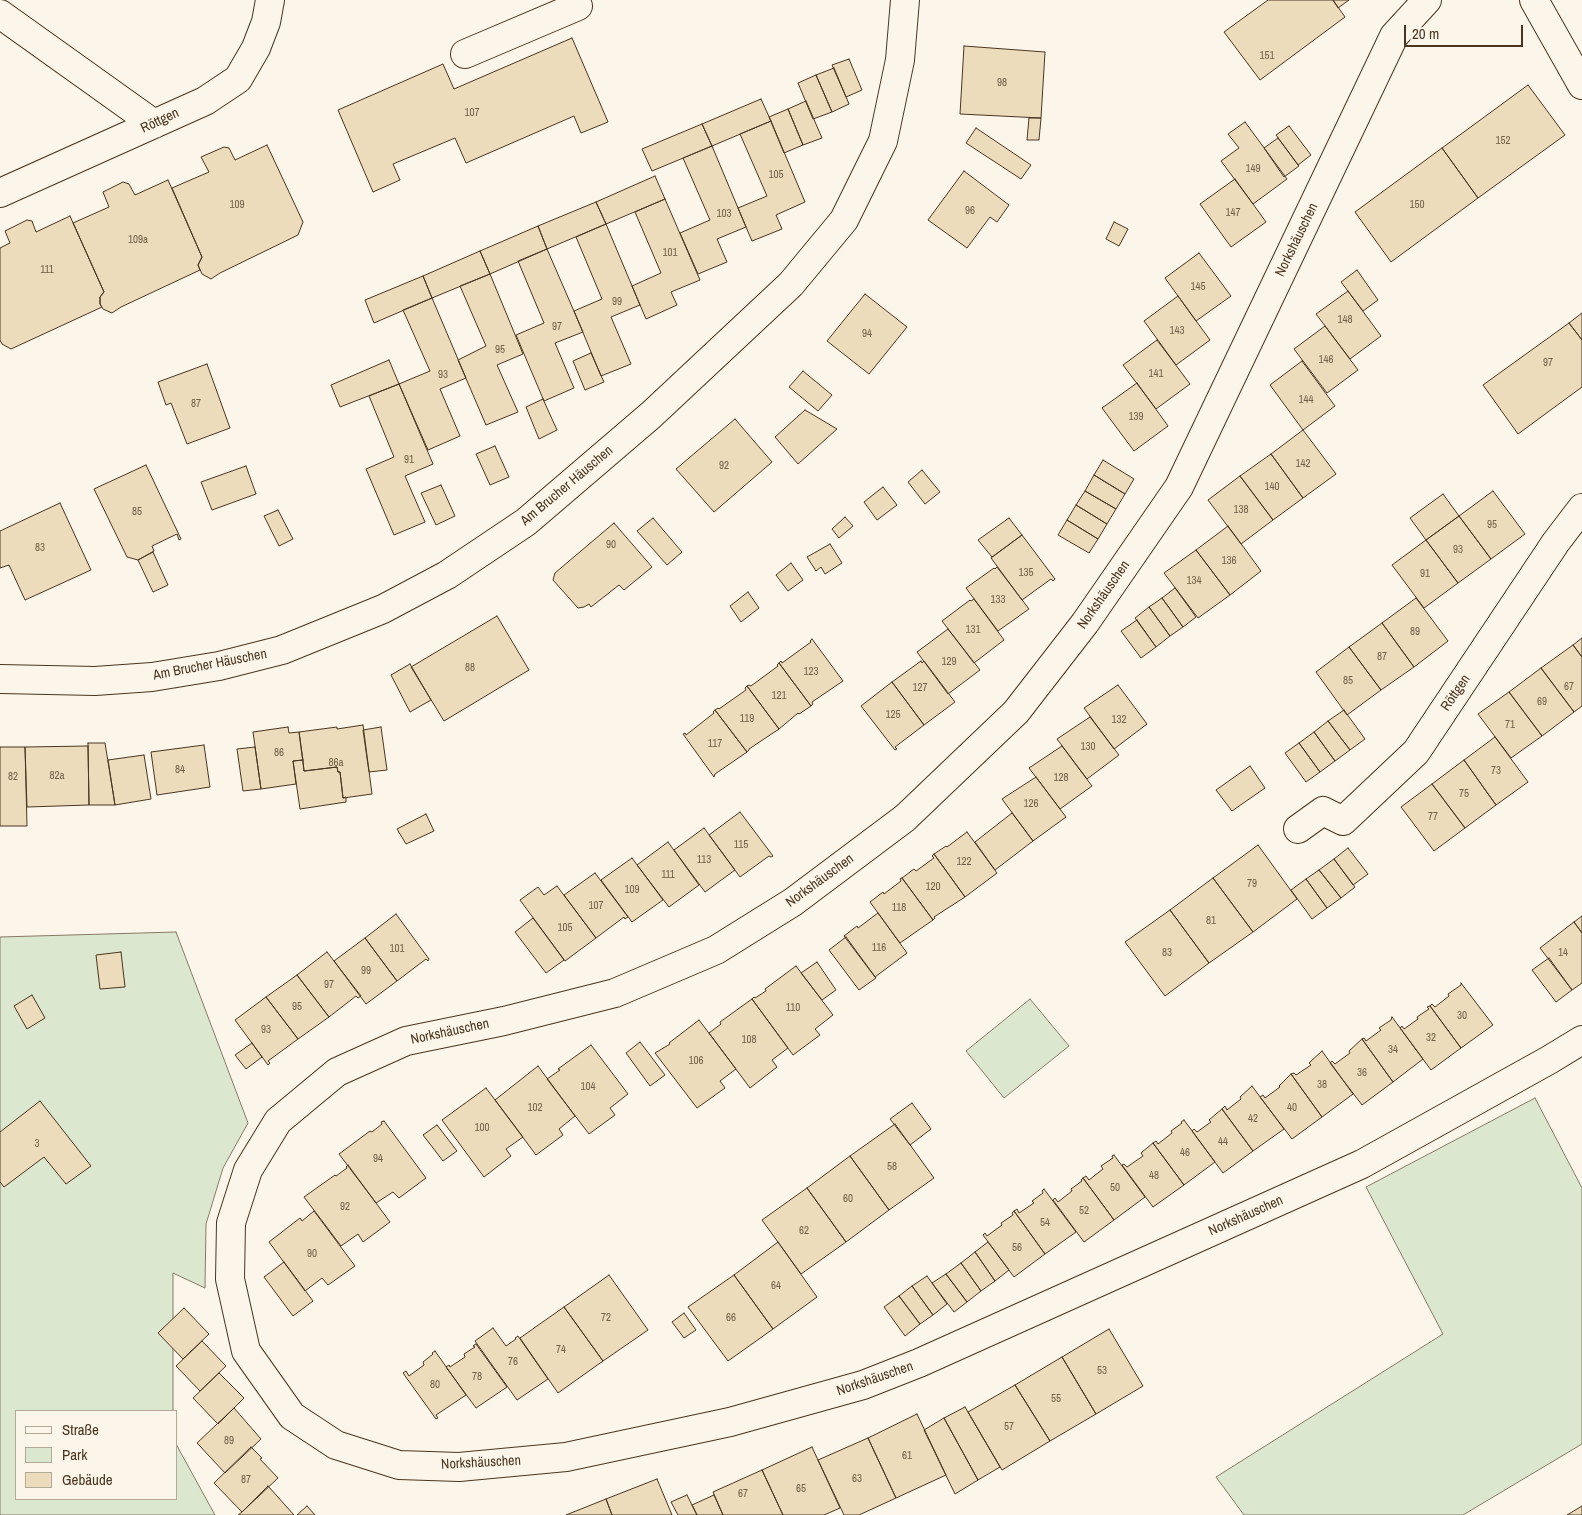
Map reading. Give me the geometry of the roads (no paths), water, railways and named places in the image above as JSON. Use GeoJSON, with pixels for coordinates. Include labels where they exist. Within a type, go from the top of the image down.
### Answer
{"type":"FeatureCollection","features":[{"type":"Feature","properties":{"kind":"street","name":"Röttgen"},"geometry":{"type":"LineString","coordinates":[[0,193],[154,124],[204,100],[238,79],[256,48],[266,22],[270,0]]}},
{"type":"Feature","properties":{"kind":"street"},"geometry":{"type":"LineString","coordinates":[[464,54],[578,6],[575,0]]}},
{"type":"Feature","properties":{"kind":"street","name":"Am Brucher Häuschen"},"geometry":{"type":"LineString","coordinates":[[0,679],[96,681],[152,677],[220,666],[282,650],[383,609],[447,575],[526,522],[651,415],[791,284],[844,220],[883,141],[900,60],[905,0]]}},
{"type":"Feature","properties":{"kind":"street","name":"Norkshäuschen"},"geometry":{"type":"LineString","coordinates":[[1426,0],[1394,36],[1179,487],[1085,623],[1016,712],[904,818],[793,902],[716,950],[615,992],[504,1021],[406,1041],[337,1072],[278,1122],[248,1170],[232,1223],[230,1280],[246,1351],[292,1416],[336,1446],[399,1465],[459,1467],[566,1457],[730,1422],[863,1385],[920,1364],[1362,1164],[1582,1040]]}},
{"type":"Feature","properties":{"kind":"street"},"geometry":{"type":"LineString","coordinates":[[1534,0],[1582,85]]}},
{"type":"Feature","properties":{"kind":"street"},"geometry":{"type":"LineString","coordinates":[[0,14],[154,124]]}},
{"type":"Feature","properties":{"kind":"street","name":"Röttgen"},"geometry":{"type":"LineString","coordinates":[[1298,828],[1323,811],[1343,821],[1416,752],[1556,542],[1582,508]]}}]}
